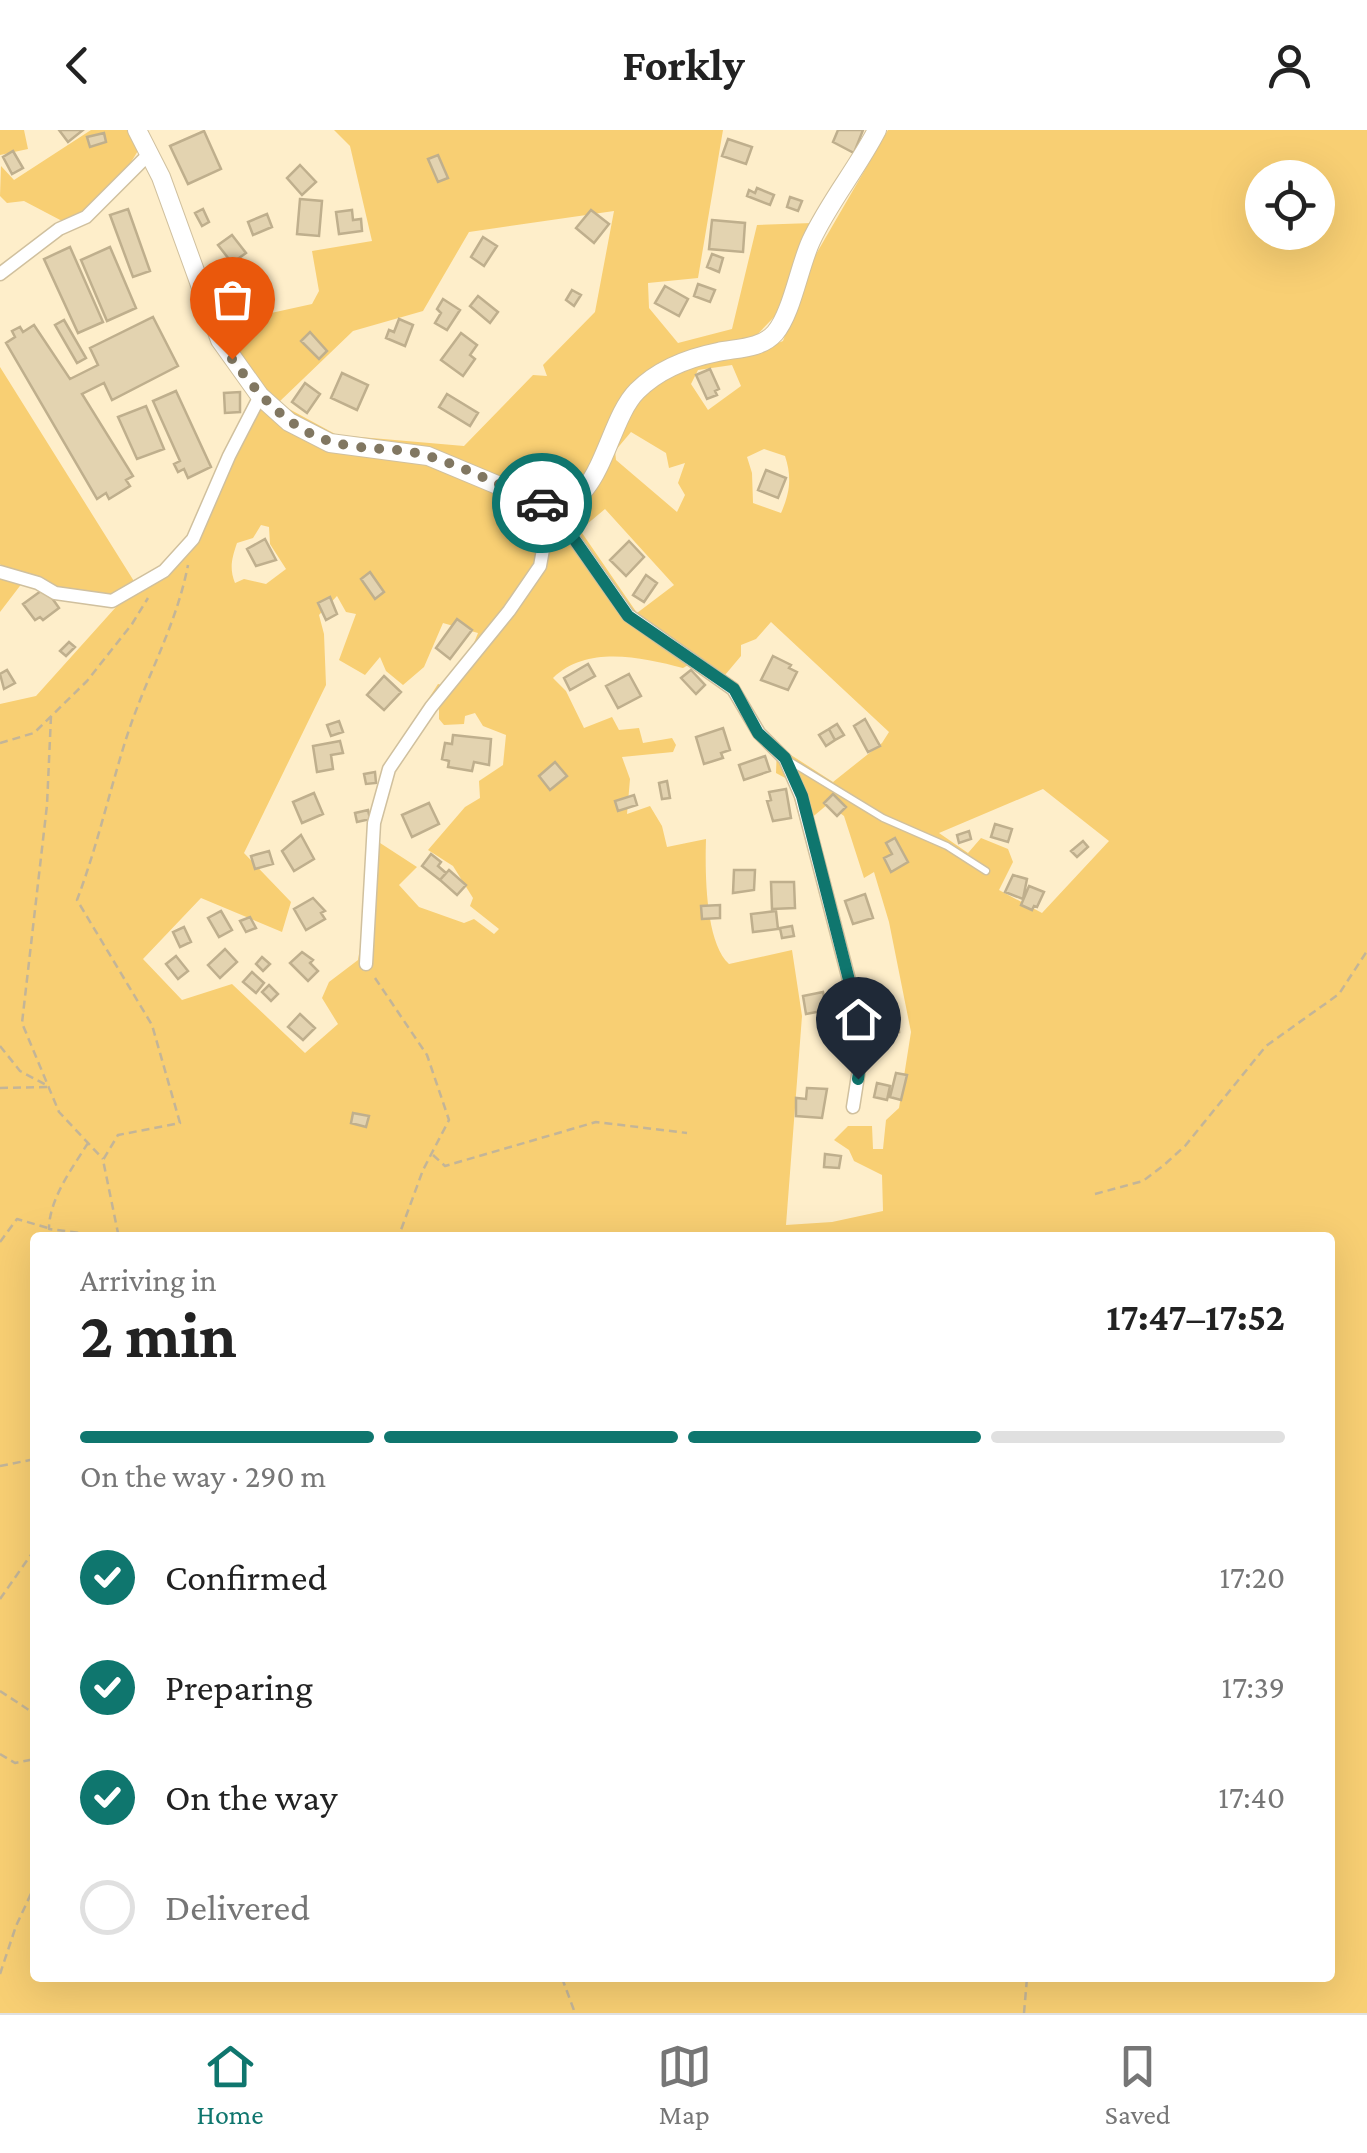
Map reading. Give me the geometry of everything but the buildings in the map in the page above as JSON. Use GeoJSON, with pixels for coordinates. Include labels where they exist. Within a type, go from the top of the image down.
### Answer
{"type":"FeatureCollection","features":[{"type":"Feature","properties":{"kind":"street"},"geometry":{"type":"LineString","coordinates":[[136,130],[150,152],[181,228],[220,340],[260,396],[289,422],[330,442],[428,456],[551,506],[628,616],[734,689],[758,733],[785,758],[802,796],[849,980],[862,1050],[853,1107]]}},
{"type":"Feature","properties":{"kind":"street"},"geometry":{"type":"LineString","coordinates":[[551,506],[574,500],[588,486],[617,419],[646,382],[688,360],[751,347],[773,336],[825,214],[877,130]]}},
{"type":"Feature","properties":{"kind":"street"},"geometry":{"type":"LineString","coordinates":[[0,274],[60,229],[86,217],[150,152]]}},
{"type":"Feature","properties":{"kind":"street"},"geometry":{"type":"LineString","coordinates":[[1,573],[54,593],[112,601],[164,571],[194,540],[229,456],[260,396]]}},
{"type":"Feature","properties":{"kind":"street"},"geometry":{"type":"LineString","coordinates":[[366,964],[374,824],[388,770],[431,707],[540,566],[551,506]]}},
{"type":"Feature","properties":{"kind":"lane"},"geometry":{"type":"LineString","coordinates":[[785,758],[883,818],[946,846],[986,871]]}},
{"type":"Feature","properties":{"kind":"path"},"geometry":{"type":"LineString","coordinates":[[104,1160],[118,1135],[180,1123],[152,1025],[77,900],[99,842],[127,736],[180,605],[194,540]]}},
{"type":"Feature","properties":{"kind":"path"},"geometry":{"type":"LineString","coordinates":[[0,743],[34,733],[88,682],[148,598]]}},
{"type":"Feature","properties":{"kind":"path"},"geometry":{"type":"LineString","coordinates":[[51,716],[47,805],[22,1023],[59,1112],[104,1160],[118,1232]]}},
{"type":"Feature","properties":{"kind":"path"},"geometry":{"type":"LineString","coordinates":[[1095,1194],[1143,1180],[1164,1165],[1185,1146],[1266,1046],[1340,994],[1367,951]]}},
{"type":"Feature","properties":{"kind":"path"},"geometry":{"type":"LineString","coordinates":[[366,964],[427,1055],[449,1120],[400,1232]]}},
{"type":"Feature","properties":{"kind":"path"},"geometry":{"type":"LineString","coordinates":[[0,1046],[20,1071],[48,1086]]}},
{"type":"Feature","properties":{"kind":"path"},"geometry":{"type":"LineString","coordinates":[[0,1088],[48,1086]]}},
{"type":"Feature","properties":{"kind":"path"},"geometry":{"type":"LineString","coordinates":[[432,1154],[445,1166],[596,1122],[687,1133]]}},
{"type":"Feature","properties":{"kind":"path"},"geometry":{"type":"LineString","coordinates":[[49,1229],[67,1176],[88,1143]]}},
{"type":"Feature","properties":{"kind":"path"},"geometry":{"type":"LineString","coordinates":[[0,1242],[17,1219],[72,1232]]}},
{"type":"Feature","properties":{"kind":"path"},"geometry":{"type":"LineString","coordinates":[[0,1466],[30,1459]]}},
{"type":"Feature","properties":{"kind":"path"},"geometry":{"type":"LineString","coordinates":[[0,1599],[30,1556]]}},
{"type":"Feature","properties":{"kind":"path"},"geometry":{"type":"LineString","coordinates":[[0,1691],[30,1711]]}},
{"type":"Feature","properties":{"kind":"path"},"geometry":{"type":"LineString","coordinates":[[0,1754],[15,1762],[30,1760]]}},
{"type":"Feature","properties":{"kind":"path"},"geometry":{"type":"LineString","coordinates":[[0,1974],[30,1896]]}},
{"type":"Feature","properties":{"kind":"path"},"geometry":{"type":"LineString","coordinates":[[563,1982],[574,2013]]}},
{"type":"Feature","properties":{"kind":"path"},"geometry":{"type":"LineString","coordinates":[[1024,2013],[1026,1982]]}},
{"type":"Feature","properties":{"kind":"shaded area"},"geometry":{"type":"Polygon","coordinates":[[[0,130],[24,130],[28,149],[0,155],[0,130]]]}},
{"type":"Feature","properties":{"kind":"shaded area"},"geometry":{"type":"Polygon","coordinates":[[[91,130],[127,130],[139,149],[116,181],[86,208],[64,222],[24,201],[7,203],[0,196],[1,166],[14,180],[91,130]]]}},
{"type":"Feature","properties":{"kind":"shaded area"},"geometry":{"type":"Polygon","coordinates":[[[334,130],[723,130],[698,278],[648,283],[649,308],[678,343],[732,329],[757,225],[812,223],[775,316],[753,339],[763,349],[783,341],[808,268],[888,130],[1367,130],[1367,2013],[0,2013],[0,704],[36,696],[116,607],[26,578],[0,612],[0,367],[137,586],[179,561],[258,410],[202,273],[244,267],[253,317],[312,304],[319,291],[312,251],[372,241],[350,146],[334,130]],[[614,211],[469,232],[423,311],[353,331],[278,403],[337,435],[464,446],[533,375],[547,376],[543,365],[595,312],[614,211]],[[732,365],[698,370],[691,384],[708,410],[741,386],[732,365]],[[631,432],[615,451],[616,460],[677,512],[685,495],[678,483],[685,463],[669,468],[666,453],[631,432]],[[764,449],[747,457],[753,503],[781,513],[789,485],[785,456],[764,449]],[[587,494],[550,500],[539,496],[532,510],[543,515],[546,525],[567,525],[566,512],[587,494]],[[605,509],[580,530],[637,613],[674,585],[605,509]],[[261,525],[253,538],[237,543],[232,563],[235,583],[244,579],[266,584],[286,569],[270,544],[269,527],[261,525]],[[337,596],[319,615],[324,634],[326,685],[244,853],[291,902],[282,932],[201,898],[143,959],[182,1000],[232,984],[305,1053],[338,1024],[322,998],[329,982],[358,960],[377,841],[417,867],[399,885],[419,907],[464,923],[474,919],[494,934],[499,929],[470,906],[473,898],[453,866],[428,850],[465,807],[480,798],[479,781],[503,765],[506,735],[483,726],[475,713],[465,716],[464,724],[444,725],[439,719],[439,708],[427,701],[438,684],[450,687],[462,672],[478,633],[443,623],[424,667],[403,685],[386,671],[380,657],[365,675],[339,660],[356,614],[346,612],[337,596]],[[771,622],[756,639],[741,645],[741,656],[725,675],[692,655],[690,664],[683,668],[615,656],[582,661],[553,678],[566,691],[584,728],[612,717],[619,730],[639,728],[643,743],[672,738],[676,745],[673,752],[622,757],[630,779],[627,814],[650,806],[662,826],[667,847],[706,839],[711,923],[721,954],[729,964],[792,950],[802,1016],[786,1225],[832,1222],[883,1211],[882,1175],[854,1161],[849,1150],[834,1140],[848,1126],[872,1126],[873,1149],[883,1149],[886,1120],[899,1108],[911,1032],[889,922],[874,872],[864,878],[844,816],[828,804],[809,820],[798,790],[803,831],[789,780],[776,773],[777,746],[833,782],[882,743],[889,732],[771,622]],[[1043,789],[939,833],[968,853],[981,838],[1008,849],[1013,862],[999,890],[1042,913],[1109,841],[1043,789]]]}},
{"type":"Feature","properties":{"kind":"way so far"},"geometry":{"type":"LineString","coordinates":[[232,359],[260,396],[289,422],[311,434],[355,447],[428,456],[542,503]]}},
{"type":"Feature","properties":{"kind":"route"},"geometry":{"type":"LineString","coordinates":[[542,503],[551,506],[628,616],[734,689],[758,733],[785,758],[802,796],[810,840],[849,980],[862,1050],[858,1079]]}}]}
